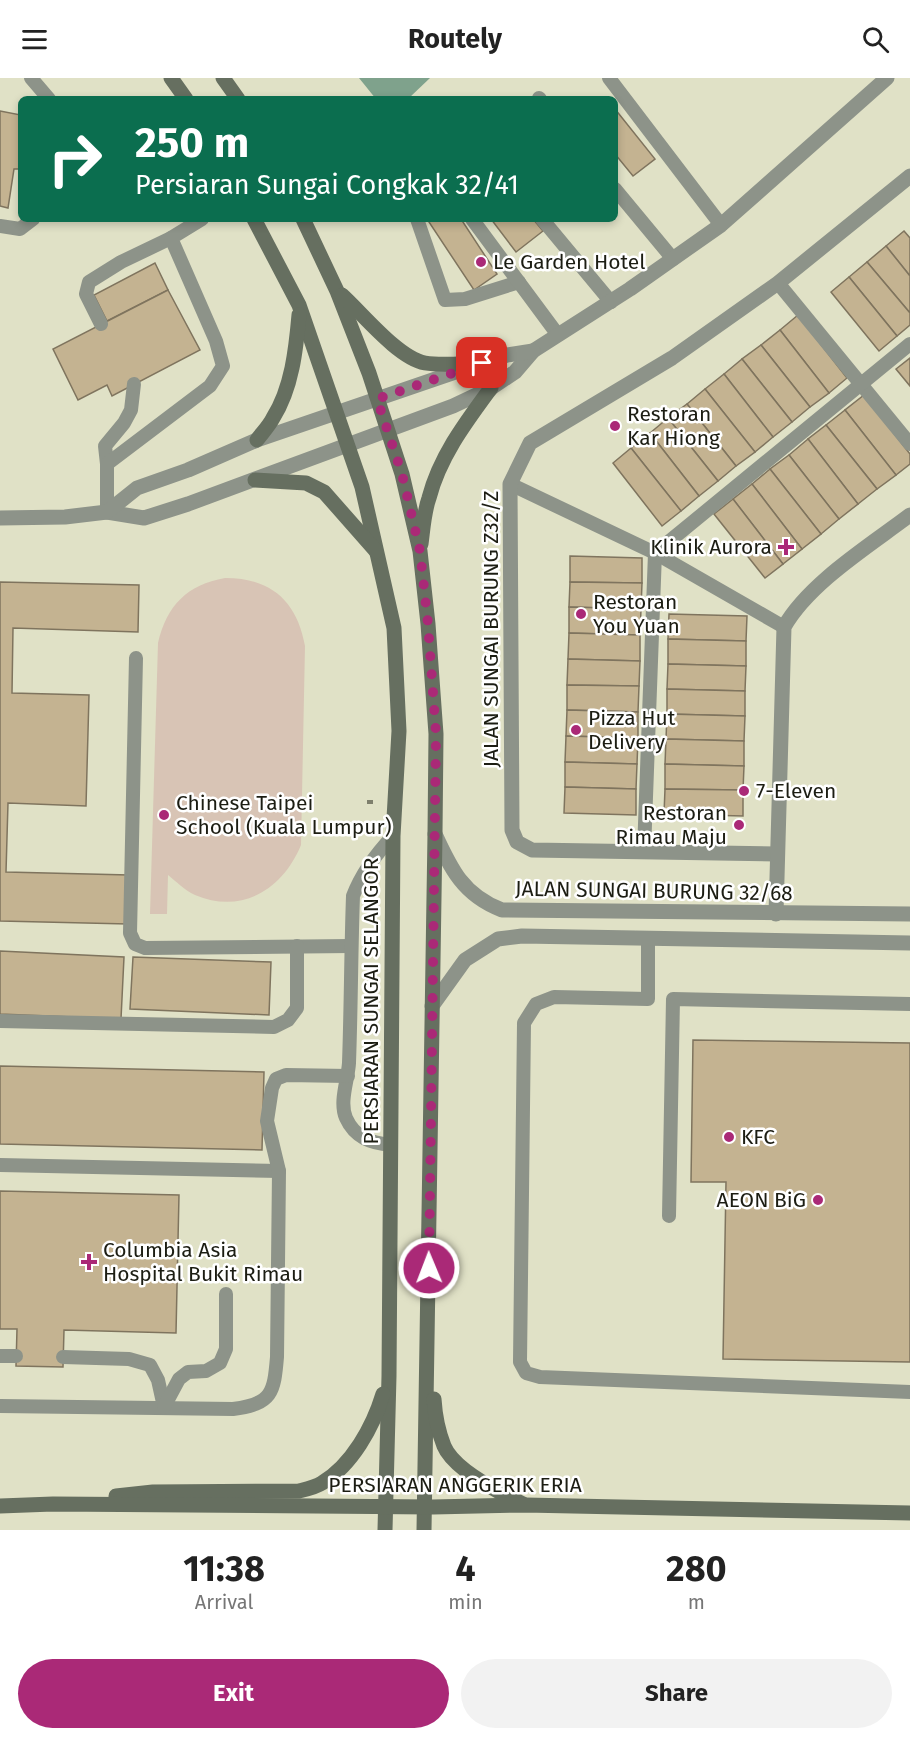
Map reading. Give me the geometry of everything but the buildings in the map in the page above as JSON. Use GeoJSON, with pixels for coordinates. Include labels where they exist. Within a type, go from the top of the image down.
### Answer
{"type":"FeatureCollection","features":[{"type":"Feature","properties":{"kind":"main road"},"geometry":{"type":"LineString","coordinates":[[171,78],[184,96]]}},
{"type":"Feature","properties":{"kind":"main road"},"geometry":{"type":"LineString","coordinates":[[223,78],[236,96]]}},
{"type":"Feature","properties":{"kind":"main road","name":"PERSIARAN SUNGAI SELANGOR"},"geometry":{"type":"LineString","coordinates":[[256,222],[299,305],[348,445],[362,487],[394,628],[399,731],[393,836],[389,1376],[385,1530]]}},
{"type":"Feature","properties":{"kind":"main road"},"geometry":{"type":"LineString","coordinates":[[304,222],[337,291],[402,474],[420,551],[428,624],[436,734],[424,1530]]}},
{"type":"Feature","properties":{"kind":"main road"},"geometry":{"type":"LineString","coordinates":[[337,291],[391,343],[404,353],[424,363],[482,363]]}},
{"type":"Feature","properties":{"kind":"main road"},"geometry":{"type":"LineString","coordinates":[[256,440],[274,417],[290,375],[298,333],[299,305]]}},
{"type":"Feature","properties":{"kind":"main road"},"geometry":{"type":"LineString","coordinates":[[420,551],[428,498],[440,468],[455,437],[491,388]]}},
{"type":"Feature","properties":{"kind":"main road"},"geometry":{"type":"LineString","coordinates":[[255,480],[306,483],[324,492],[378,553]]}},
{"type":"Feature","properties":{"kind":"main road"},"geometry":{"type":"LineString","coordinates":[[429,1247],[435,1417],[444,1448],[480,1481],[525,1505]]}},
{"type":"Feature","properties":{"kind":"main road"},"geometry":{"type":"LineString","coordinates":[[53,1504],[153,1492],[299,1491],[320,1485],[340,1469],[358,1445],[378,1412],[389,1376]]}},
{"type":"Feature","properties":{"kind":"main road","name":"PERSIARAN ANGGERIK ERIA"},"geometry":{"type":"LineString","coordinates":[[0,1506],[53,1504],[424,1507],[525,1505],[910,1514]]}},
{"type":"Feature","properties":{"kind":"street"},"geometry":{"type":"LineString","coordinates":[[0,518],[66,517],[107,512],[144,518],[255,480],[453,406],[491,388],[515,372],[533,351],[611,302],[721,225],[887,78]]}},
{"type":"Feature","properties":{"kind":"street","name":"JALAN SUNGAI BURUNG Z32/Z"},"geometry":{"type":"LineString","coordinates":[[777,854],[532,850],[517,842],[512,830],[510,484],[530,443],[672,358],[778,283],[910,176]]}},
{"type":"Feature","properties":{"kind":"street"},"geometry":{"type":"LineString","coordinates":[[107,512],[137,488],[188,470],[256,440],[482,363],[507,355],[533,351]]}},
{"type":"Feature","properties":{"kind":"street"},"geometry":{"type":"LineString","coordinates":[[776,914],[784,627],[794,609],[816,587],[910,515]]}},
{"type":"Feature","properties":{"kind":"street","name":"JALAN SUNGAI BURUNG 32/68"},"geometry":{"type":"LineString","coordinates":[[435,834],[459,880],[485,903],[502,910],[910,914]]}},
{"type":"Feature","properties":{"kind":"street"},"geometry":{"type":"LineString","coordinates":[[432,1006],[465,960],[498,939],[522,936],[910,943]]}},
{"type":"Feature","properties":{"kind":"lane"},"geometry":{"type":"LineString","coordinates":[[31,78],[46,96]]}},
{"type":"Feature","properties":{"kind":"lane"},"geometry":{"type":"LineString","coordinates":[[609,78],[721,225]]}},
{"type":"Feature","properties":{"kind":"lane"},"geometry":{"type":"LineString","coordinates":[[618,193],[673,259]]}},
{"type":"Feature","properties":{"kind":"lane"},"geometry":{"type":"LineString","coordinates":[[0,226],[20,229],[29,222]]}},
{"type":"Feature","properties":{"kind":"lane"},"geometry":{"type":"LineString","coordinates":[[101,324],[86,294],[88,282],[197,222]]}},
{"type":"Feature","properties":{"kind":"lane"},"geometry":{"type":"LineString","coordinates":[[418,222],[445,300],[465,299],[519,282]]}},
{"type":"Feature","properties":{"kind":"lane"},"geometry":{"type":"LineString","coordinates":[[474,222],[558,335]]}},
{"type":"Feature","properties":{"kind":"lane"},"geometry":{"type":"LineString","coordinates":[[544,222],[611,302]]}},
{"type":"Feature","properties":{"kind":"lane"},"geometry":{"type":"LineString","coordinates":[[107,464],[210,386],[223,366],[216,341],[171,238]]}},
{"type":"Feature","properties":{"kind":"lane"},"geometry":{"type":"LineString","coordinates":[[778,283],[910,444]]}},
{"type":"Feature","properties":{"kind":"lane"},"geometry":{"type":"LineString","coordinates":[[644,851],[655,553],[910,344]]}},
{"type":"Feature","properties":{"kind":"lane"},"geometry":{"type":"LineString","coordinates":[[107,512],[105,446],[124,423],[131,410],[134,384]]}},
{"type":"Feature","properties":{"kind":"lane"},"geometry":{"type":"LineString","coordinates":[[510,484],[655,553],[784,627]]}},
{"type":"Feature","properties":{"kind":"lane"},"geometry":{"type":"LineString","coordinates":[[136,658],[130,933],[135,944],[145,948],[351,946]]}},
{"type":"Feature","properties":{"kind":"lane"},"geometry":{"type":"LineString","coordinates":[[391,1145],[373,1143],[357,1135],[345,1115],[344,1095],[348,1076],[353,896],[371,861],[393,836]]}},
{"type":"Feature","properties":{"kind":"lane"},"geometry":{"type":"LineString","coordinates":[[648,938],[648,999],[554,997],[536,1004],[524,1023],[520,1362],[526,1373],[540,1377],[910,1392]]}},
{"type":"Feature","properties":{"kind":"lane"},"geometry":{"type":"LineString","coordinates":[[0,1021],[274,1027],[288,1020],[297,1008],[297,946]]}},
{"type":"Feature","properties":{"kind":"lane"},"geometry":{"type":"LineString","coordinates":[[669,1216],[673,999],[910,1004]]}},
{"type":"Feature","properties":{"kind":"lane"},"geometry":{"type":"LineString","coordinates":[[0,1406],[233,1408],[255,1406],[268,1396],[275,1380],[277,1357],[279,1171],[267,1121],[272,1088],[276,1079],[286,1075],[348,1076]]}},
{"type":"Feature","properties":{"kind":"lane"},"geometry":{"type":"LineString","coordinates":[[0,1165],[279,1171]]}},
{"type":"Feature","properties":{"kind":"lane"},"geometry":{"type":"LineString","coordinates":[[164,1407],[179,1379],[188,1372],[206,1371],[220,1363],[226,1349],[226,1294]]}},
{"type":"Feature","properties":{"kind":"lane"},"geometry":{"type":"LineString","coordinates":[[0,1356],[16,1356]]}},
{"type":"Feature","properties":{"kind":"lane"},"geometry":{"type":"LineString","coordinates":[[63,1357],[129,1359],[150,1365],[158,1380],[164,1407]]}},
{"type":"Feature","properties":{"kind":"shaded area"},"geometry":{"type":"Polygon","coordinates":[[[359,78],[430,78],[411,96],[374,96],[359,78]]]}},
{"type":"Feature","properties":{"kind":"shaded area"},"geometry":{"type":"Polygon","coordinates":[[[225,578],[256,582],[279,595],[296,616],[301,630],[305,646],[301,845],[293,861],[272,885],[244,900],[229,902],[195,895],[168,875],[167,914],[150,914],[158,643],[167,618],[181,599],[200,586],[225,578]]]}},
{"type":"Feature","properties":{"kind":"place","name":"Le Garden Hotel"},"geometry":{"type":"Point","coordinates":[481,262]}},
{"type":"Feature","properties":{"kind":"place","name":"Restoran Kar Hiong"},"geometry":{"type":"Point","coordinates":[615,426]}},
{"type":"Feature","properties":{"kind":"place","name":"Klinik Aurora"},"geometry":{"type":"Point","coordinates":[786,547]}},
{"type":"Feature","properties":{"kind":"place","name":"Restoran You Yuan"},"geometry":{"type":"Point","coordinates":[581,614]}},
{"type":"Feature","properties":{"kind":"place","name":"Pizza Hut Delivery"},"geometry":{"type":"Point","coordinates":[576,730]}},
{"type":"Feature","properties":{"kind":"place","name":"7-Eleven"},"geometry":{"type":"Point","coordinates":[744,791]}},
{"type":"Feature","properties":{"kind":"place","name":"Chinese Taipei School (Kuala Lumpur)"},"geometry":{"type":"Point","coordinates":[164,815]}},
{"type":"Feature","properties":{"kind":"place","name":"Restoran Rimau Maju"},"geometry":{"type":"Point","coordinates":[739,825]}},
{"type":"Feature","properties":{"kind":"place","name":"KFC"},"geometry":{"type":"Point","coordinates":[729,1137]}},
{"type":"Feature","properties":{"kind":"place","name":"AEON BiG"},"geometry":{"type":"Point","coordinates":[818,1200]}},
{"type":"Feature","properties":{"kind":"place","name":"Columbia Asia Hospital Bukit Rimau"},"geometry":{"type":"Point","coordinates":[89,1262]}},
{"type":"Feature","properties":{"kind":"route"},"geometry":{"type":"LineString","coordinates":[[429,1268],[436,734],[420,551],[402,474],[377,399],[438,380],[482,363]]}}]}
